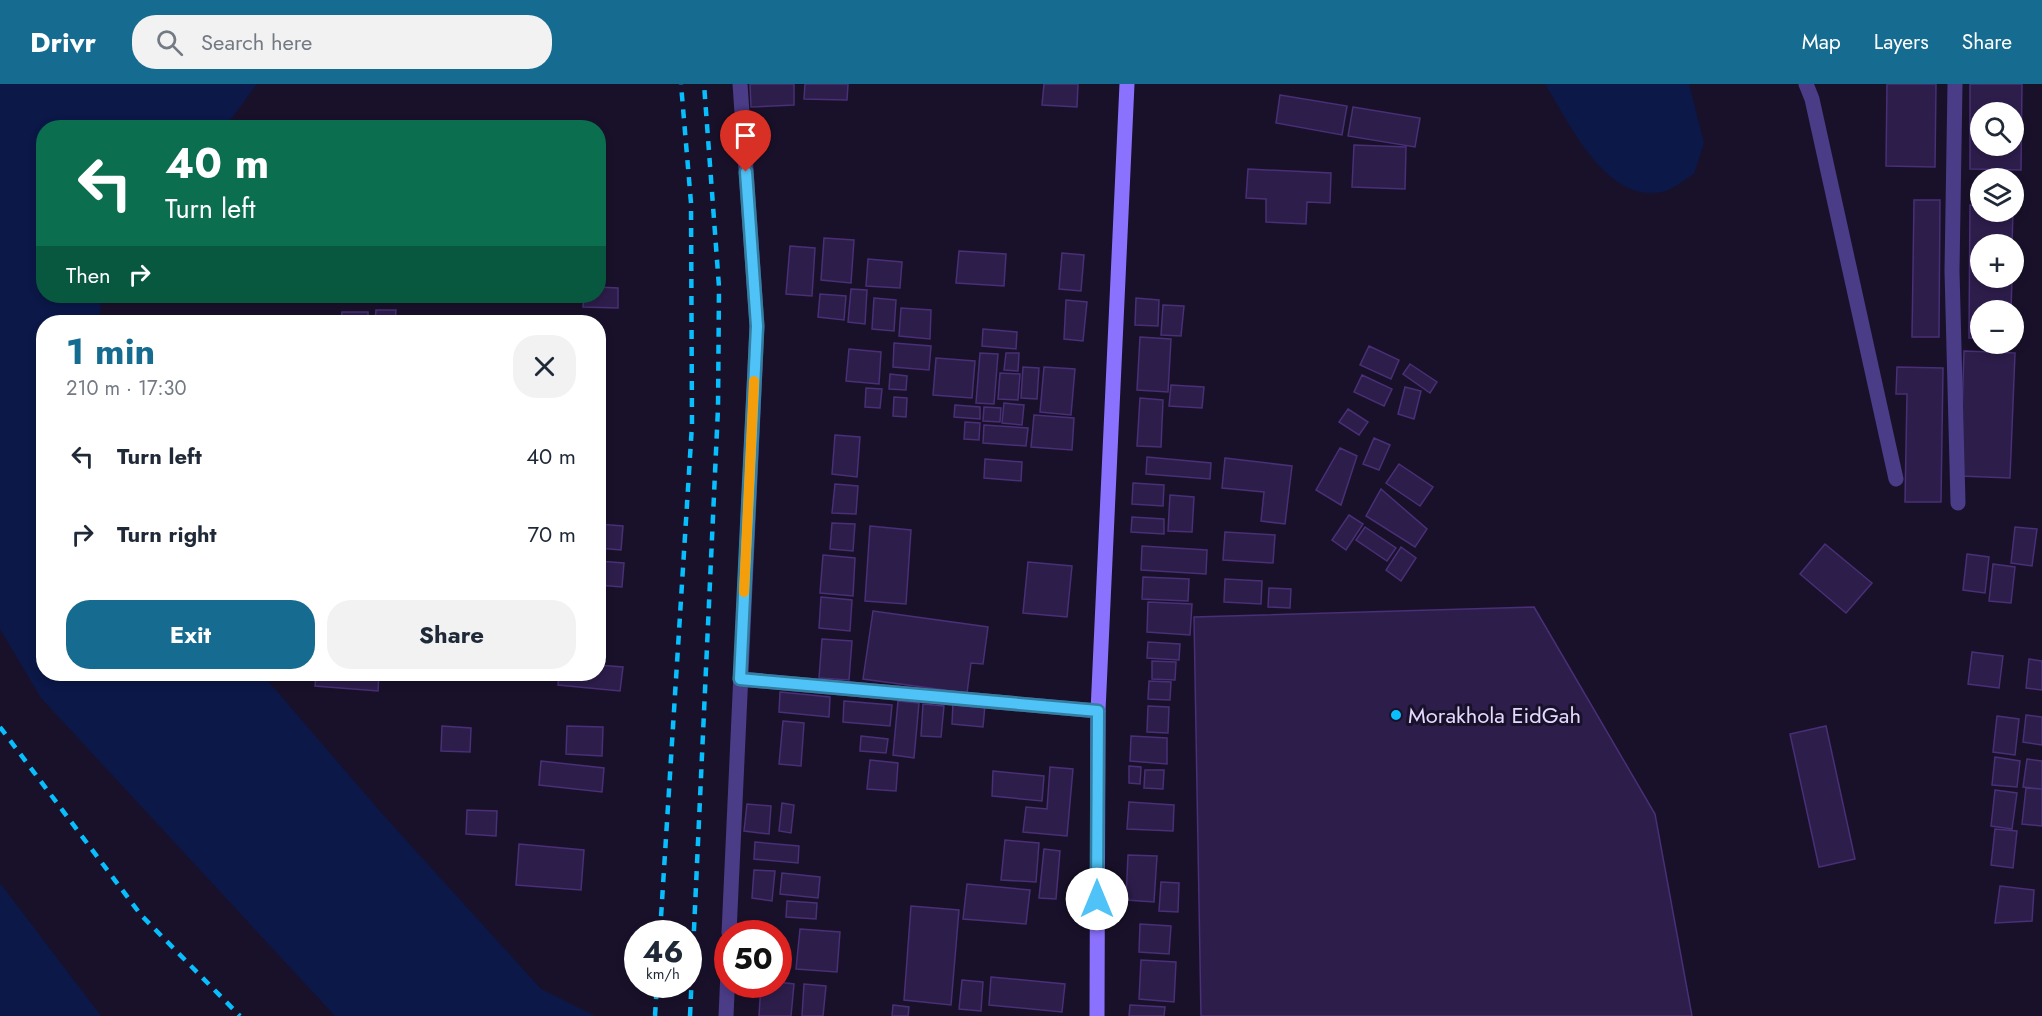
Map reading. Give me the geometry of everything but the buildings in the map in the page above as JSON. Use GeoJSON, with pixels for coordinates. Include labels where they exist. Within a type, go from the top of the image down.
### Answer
{"type":"FeatureCollection","features":[{"type":"Feature","properties":{"kind":"main road"},"geometry":{"type":"LineString","coordinates":[[1097,1016],[1098,711],[1127,84]]}},
{"type":"Feature","properties":{"kind":"street"},"geometry":{"type":"LineString","coordinates":[[730,920],[757,326],[740,84]]}},
{"type":"Feature","properties":{"kind":"street"},"geometry":{"type":"LineString","coordinates":[[1806,84],[1812,99],[1844,237],[1896,479]]}},
{"type":"Feature","properties":{"kind":"street"},"geometry":{"type":"LineString","coordinates":[[1955,84],[1952,271],[1958,502]]}},
{"type":"Feature","properties":{"kind":"street"},"geometry":{"type":"LineString","coordinates":[[740,679],[1098,711]]}},
{"type":"Feature","properties":{"kind":"street"},"geometry":{"type":"LineString","coordinates":[[726,1016],[727,998]]}},
{"type":"Feature","properties":{"kind":"shaded area"},"geometry":{"type":"Polygon","coordinates":[[[0,84],[257,84],[230,120],[36,120],[36,303],[101,303],[100,315],[36,315],[36,681],[268,681],[385,817],[541,989],[595,1016],[335,1016],[41,698],[0,629],[0,84]]]}},
{"type":"Feature","properties":{"kind":"shaded area"},"geometry":{"type":"Polygon","coordinates":[[[1545,84],[1689,84],[1704,143],[1694,174],[1675,187],[1662,192],[1642,192],[1624,185],[1607,173],[1592,157],[1578,139],[1545,84]]]}},
{"type":"Feature","properties":{"kind":"shaded area"},"geometry":{"type":"Polygon","coordinates":[[[0,883],[101,1016],[0,1016],[0,883]]]}},
{"type":"Feature","properties":{"kind":"railway"},"geometry":{"type":"LineString","coordinates":[[661,920],[692,425],[691,203],[681,84]]}},
{"type":"Feature","properties":{"kind":"railway"},"geometry":{"type":"LineString","coordinates":[[690,1016],[718,408],[719,287],[704,84]]}},
{"type":"Feature","properties":{"kind":"railway"},"geometry":{"type":"LineString","coordinates":[[0,727],[141,915],[240,1016]]}},
{"type":"Feature","properties":{"kind":"railway"},"geometry":{"type":"LineString","coordinates":[[655,1016],[656,998]]}},
{"type":"Feature","properties":{"kind":"slow traffic"},"geometry":{"type":"LineString","coordinates":[[744,592],[754,381]]}},
{"type":"Feature","properties":{"kind":"place","name":"Morakhola EidGah"},"geometry":{"type":"Point","coordinates":[1396,715]}},
{"type":"Feature","properties":{"kind":"route"},"geometry":{"type":"LineString","coordinates":[[746,172],[757,326],[740,679],[1098,711],[1097,899]]}}]}
